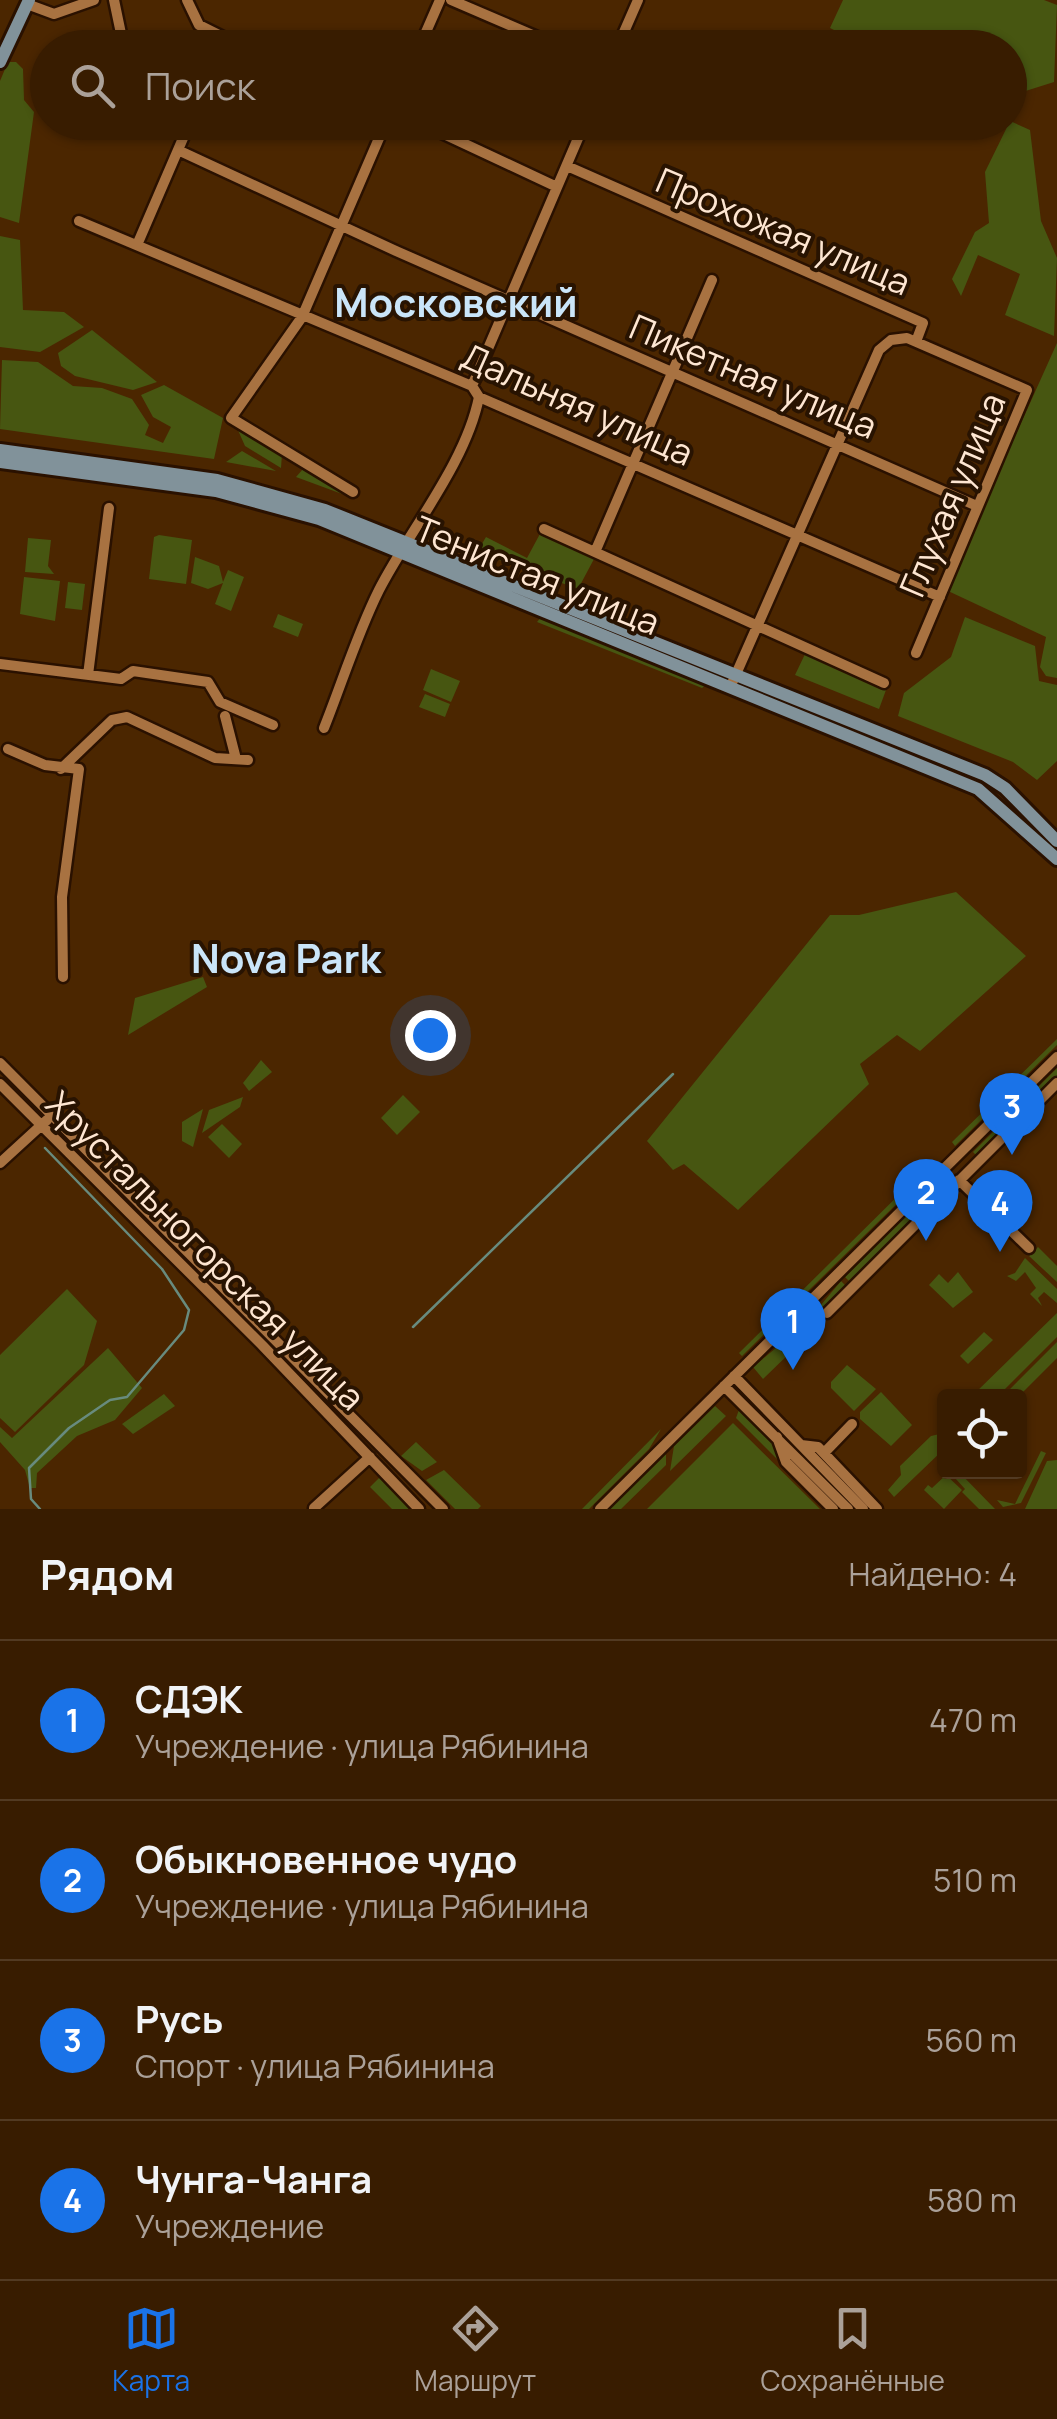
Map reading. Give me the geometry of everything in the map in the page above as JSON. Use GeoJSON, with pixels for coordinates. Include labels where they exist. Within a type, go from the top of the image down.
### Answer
{"type":"FeatureCollection","features":[{"type":"Feature","properties":{"kind":"main road"},"geometry":{"type":"LineString","coordinates":[[0,62],[28,2]]}},
{"type":"Feature","properties":{"kind":"main road","name":"Тенистая улица"},"geometry":{"type":"LineString","coordinates":[[0,450],[217,480],[274,493],[733,682],[978,789],[1057,859]]}},
{"type":"Feature","properties":{"kind":"main road","name":"Тенистая улица"},"geometry":{"type":"LineString","coordinates":[[0,462],[216,490],[270,503],[403,547]]}},
{"type":"Feature","properties":{"kind":"main road","name":"Тенистая улица"},"geometry":{"type":"LineString","coordinates":[[733,682],[985,775],[1057,841]]}},
{"type":"Feature","properties":{"kind":"street"},"geometry":{"type":"LineString","coordinates":[[28,2],[54,14],[94,0]]}},
{"type":"Feature","properties":{"kind":"street"},"geometry":{"type":"LineString","coordinates":[[114,0],[120,30]]}},
{"type":"Feature","properties":{"kind":"street"},"geometry":{"type":"LineString","coordinates":[[187,0],[204,30]]}},
{"type":"Feature","properties":{"kind":"street"},"geometry":{"type":"LineString","coordinates":[[427,30],[440,0]]}},
{"type":"Feature","properties":{"kind":"street"},"geometry":{"type":"LineString","coordinates":[[450,0],[521,30]]}},
{"type":"Feature","properties":{"kind":"street"},"geometry":{"type":"LineString","coordinates":[[625,30],[638,0]]}},
{"type":"Feature","properties":{"kind":"street"},"geometry":{"type":"LineString","coordinates":[[137,245],[184,140]]}},
{"type":"Feature","properties":{"kind":"street"},"geometry":{"type":"LineString","coordinates":[[353,492],[230,418],[302,316],[378,140]]}},
{"type":"Feature","properties":{"kind":"street"},"geometry":{"type":"LineString","coordinates":[[456,140],[557,187]]}},
{"type":"Feature","properties":{"kind":"street"},"geometry":{"type":"LineString","coordinates":[[472,386],[578,140]]}},
{"type":"Feature","properties":{"kind":"street","name":"Пикетная улица"},"geometry":{"type":"LineString","coordinates":[[180,151],[977,506]]}},
{"type":"Feature","properties":{"kind":"street","name":"Прохожая улица"},"geometry":{"type":"LineString","coordinates":[[567,166],[923,322],[917,339]]}},
{"type":"Feature","properties":{"kind":"street","name":"Дальняя улица"},"geometry":{"type":"LineString","coordinates":[[79,221],[472,386],[480,397],[940,597]]}},
{"type":"Feature","properties":{"kind":"street"},"geometry":{"type":"LineString","coordinates":[[595,552],[712,280]]}},
{"type":"Feature","properties":{"kind":"street"},"geometry":{"type":"LineString","coordinates":[[733,682],[757,623],[783,574],[835,443],[843,438],[885,342],[917,339]]}},
{"type":"Feature","properties":{"kind":"street","name":"Глухая улица"},"geometry":{"type":"LineString","coordinates":[[916,653],[1027,390],[917,339]]}},
{"type":"Feature","properties":{"kind":"street"},"geometry":{"type":"LineString","coordinates":[[324,728],[370,609],[438,488],[480,397]]}},
{"type":"Feature","properties":{"kind":"street"},"geometry":{"type":"LineString","coordinates":[[88,675],[109,508]]}},
{"type":"Feature","properties":{"kind":"street"},"geometry":{"type":"LineString","coordinates":[[544,529],[884,683]]}},
{"type":"Feature","properties":{"kind":"street"},"geometry":{"type":"LineString","coordinates":[[0,664],[121,679],[133,670],[208,682],[220,702],[273,726]]}},
{"type":"Feature","properties":{"kind":"street"},"geometry":{"type":"LineString","coordinates":[[60,769],[112,720],[128,717],[215,758],[242,760],[225,716]]}},
{"type":"Feature","properties":{"kind":"street"},"geometry":{"type":"LineString","coordinates":[[8,750],[60,769],[79,769],[62,897],[63,977]]}},
{"type":"Feature","properties":{"kind":"street"},"geometry":{"type":"LineString","coordinates":[[600,1509],[1057,1057]]}},
{"type":"Feature","properties":{"kind":"street","name":"Хрустальногорская улица"},"geometry":{"type":"LineString","coordinates":[[0,1064],[196,1260],[238,1312],[419,1509]]}},
{"type":"Feature","properties":{"kind":"street"},"geometry":{"type":"LineString","coordinates":[[827,1313],[1057,1083]]}},
{"type":"Feature","properties":{"kind":"street","name":"Хрустальногорская улица"},"geometry":{"type":"LineString","coordinates":[[0,1084],[187,1270],[315,1381],[443,1509]]}},
{"type":"Feature","properties":{"kind":"street"},"geometry":{"type":"LineString","coordinates":[[0,1164],[52,1114]]}},
{"type":"Feature","properties":{"kind":"street"},"geometry":{"type":"LineString","coordinates":[[959,1180],[1029,1248]]}},
{"type":"Feature","properties":{"kind":"street"},"geometry":{"type":"LineString","coordinates":[[187,1270],[194,1269],[196,1260]]}},
{"type":"Feature","properties":{"kind":"street"},"geometry":{"type":"LineString","coordinates":[[837,1273],[852,1288]]}},
{"type":"Feature","properties":{"kind":"street"},"geometry":{"type":"LineString","coordinates":[[734,1376],[863,1509]]}},
{"type":"Feature","properties":{"kind":"street"},"geometry":{"type":"LineString","coordinates":[[724,1386],[848,1509]]}},
{"type":"Feature","properties":{"kind":"street"},"geometry":{"type":"LineString","coordinates":[[824,1453],[852,1424]]}},
{"type":"Feature","properties":{"kind":"street"},"geometry":{"type":"LineString","coordinates":[[777,1436],[786,1462],[833,1509]]}},
{"type":"Feature","properties":{"kind":"street"},"geometry":{"type":"LineString","coordinates":[[801,1445],[824,1453],[877,1509]]}},
{"type":"Feature","properties":{"kind":"street"},"geometry":{"type":"LineString","coordinates":[[314,1508],[370,1458]]}},
{"type":"Feature","properties":{"kind":"green space"},"geometry":{"type":"Polygon","coordinates":[[[843,0],[1044,0],[1057,5],[1054,82],[1027,91],[1027,30],[830,28],[843,0]]]}},
{"type":"Feature","properties":{"kind":"green space"},"geometry":{"type":"Polygon","coordinates":[[[8,62],[16,62],[23,69],[24,100],[30,107],[30,140],[19,223],[0,217],[0,81],[8,62]]]}},
{"type":"Feature","properties":{"kind":"green space"},"geometry":{"type":"Polygon","coordinates":[[[1027,129],[1030,130],[1041,221],[1057,258],[1054,336],[1005,315],[1020,274],[978,255],[961,296],[952,279],[975,232],[989,223],[985,172],[1001,140],[1027,140],[1027,129]]]}},
{"type":"Feature","properties":{"kind":"green space"},"geometry":{"type":"Polygon","coordinates":[[[0,236],[20,240],[23,310],[64,312],[84,327],[40,352],[0,347],[0,236]]]}},
{"type":"Feature","properties":{"kind":"green space"},"geometry":{"type":"Polygon","coordinates":[[[92,330],[157,382],[133,390],[75,376],[61,366],[58,353],[92,330]]]}},
{"type":"Feature","properties":{"kind":"green space"},"geometry":{"type":"Polygon","coordinates":[[[1057,343],[1057,678],[1046,676],[1040,667],[1046,637],[946,590],[1057,343]]]}},
{"type":"Feature","properties":{"kind":"green space"},"geometry":{"type":"Polygon","coordinates":[[[2,360],[38,362],[73,386],[102,388],[132,399],[149,425],[145,435],[163,443],[171,427],[153,417],[141,395],[164,385],[223,418],[214,459],[0,429],[2,360]]]}},
{"type":"Feature","properties":{"kind":"green space"},"geometry":{"type":"Polygon","coordinates":[[[237,428],[282,454],[281,468],[245,446],[237,428]]]}},
{"type":"Feature","properties":{"kind":"green space"},"geometry":{"type":"Polygon","coordinates":[[[242,451],[276,471],[226,462],[242,451]]]}},
{"type":"Feature","properties":{"kind":"green space"},"geometry":{"type":"Polygon","coordinates":[[[307,470],[353,498],[296,477],[307,470]]]}},
{"type":"Feature","properties":{"kind":"green space"},"geometry":{"type":"Polygon","coordinates":[[[541,532],[594,559],[578,589],[477,552],[486,537],[527,558],[541,532]]]}},
{"type":"Feature","properties":{"kind":"green space"},"geometry":{"type":"Polygon","coordinates":[[[154,537],[192,540],[186,584],[149,579],[154,537]]]}},
{"type":"Feature","properties":{"kind":"green space"},"geometry":{"type":"Polygon","coordinates":[[[28,538],[51,540],[48,566],[54,574],[25,572],[28,538]]]}},
{"type":"Feature","properties":{"kind":"green space"},"geometry":{"type":"Polygon","coordinates":[[[195,557],[219,566],[223,582],[228,570],[244,577],[231,611],[215,604],[223,583],[208,589],[191,583],[195,557]]]}},
{"type":"Feature","properties":{"kind":"green space"},"geometry":{"type":"Polygon","coordinates":[[[24,577],[60,581],[55,621],[20,614],[24,577]]]}},
{"type":"Feature","properties":{"kind":"green space"},"geometry":{"type":"Polygon","coordinates":[[[68,582],[85,584],[82,610],[65,608],[68,582]]]}},
{"type":"Feature","properties":{"kind":"green space"},"geometry":{"type":"Polygon","coordinates":[[[278,614],[303,624],[298,637],[273,627],[278,614]]]}},
{"type":"Feature","properties":{"kind":"green space"},"geometry":{"type":"Polygon","coordinates":[[[542,616],[709,682],[702,688],[537,622],[542,616]]]}},
{"type":"Feature","properties":{"kind":"green space"},"geometry":{"type":"Polygon","coordinates":[[[965,617],[1035,646],[1039,681],[1057,685],[1057,761],[1037,780],[1013,762],[898,716],[904,693],[951,657],[965,617]]]}},
{"type":"Feature","properties":{"kind":"green space"},"geometry":{"type":"Polygon","coordinates":[[[806,652],[886,690],[879,709],[795,675],[806,652]]]}},
{"type":"Feature","properties":{"kind":"green space"},"geometry":{"type":"Polygon","coordinates":[[[431,669],[460,681],[451,702],[423,690],[431,669]]]}},
{"type":"Feature","properties":{"kind":"green space"},"geometry":{"type":"Polygon","coordinates":[[[425,694],[450,704],[445,717],[419,707],[425,694]]]}},
{"type":"Feature","properties":{"kind":"green space"},"geometry":{"type":"Polygon","coordinates":[[[956,892],[1026,956],[920,1051],[897,1035],[860,1064],[869,1084],[738,1210],[684,1164],[673,1170],[647,1141],[830,915],[859,915],[956,892]]]}},
{"type":"Feature","properties":{"kind":"green space"},"geometry":{"type":"Polygon","coordinates":[[[203,977],[207,987],[128,1035],[135,998],[203,977]]]}},
{"type":"Feature","properties":{"kind":"green space"},"geometry":{"type":"Polygon","coordinates":[[[1057,1039],[1057,1045],[955,1146],[952,1142],[1057,1039]]]}},
{"type":"Feature","properties":{"kind":"green space"},"geometry":{"type":"Polygon","coordinates":[[[261,1060],[272,1072],[249,1091],[243,1083],[261,1060]]]}},
{"type":"Feature","properties":{"kind":"green space"},"geometry":{"type":"Polygon","coordinates":[[[1057,1068],[1057,1079],[978,1157],[973,1152],[1057,1068]]]}},
{"type":"Feature","properties":{"kind":"green space"},"geometry":{"type":"Polygon","coordinates":[[[403,1095],[420,1112],[397,1135],[381,1118],[403,1095]]]}},
{"type":"Feature","properties":{"kind":"green space"},"geometry":{"type":"Polygon","coordinates":[[[243,1097],[240,1107],[202,1133],[209,1110],[243,1097]]]}},
{"type":"Feature","properties":{"kind":"green space"},"geometry":{"type":"Polygon","coordinates":[[[203,1109],[193,1147],[182,1141],[182,1122],[203,1109]]]}},
{"type":"Feature","properties":{"kind":"green space"},"geometry":{"type":"Polygon","coordinates":[[[222,1124],[242,1144],[229,1158],[208,1137],[222,1124]]]}},
{"type":"Feature","properties":{"kind":"green space"},"geometry":{"type":"Polygon","coordinates":[[[925,1169],[928,1173],[742,1356],[739,1353],[925,1169]]]}},
{"type":"Feature","properties":{"kind":"green space"},"geometry":{"type":"Polygon","coordinates":[[[938,1183],[945,1190],[851,1283],[845,1277],[938,1183]]]}},
{"type":"Feature","properties":{"kind":"green space"},"geometry":{"type":"Polygon","coordinates":[[[1038,1247],[1057,1266],[1057,1282],[1029,1256],[1038,1247]]]}},
{"type":"Feature","properties":{"kind":"green space"},"geometry":{"type":"Polygon","coordinates":[[[1025,1258],[1057,1289],[1057,1303],[1044,1292],[1038,1298],[1042,1306],[1030,1294],[1036,1288],[1025,1272],[1016,1281],[1007,1276],[1015,1273],[1025,1258]]]}},
{"type":"Feature","properties":{"kind":"green space"},"geometry":{"type":"Polygon","coordinates":[[[958,1272],[973,1292],[953,1308],[929,1285],[939,1274],[948,1283],[958,1272]]]}},
{"type":"Feature","properties":{"kind":"green space"},"geometry":{"type":"Polygon","coordinates":[[[841,1281],[847,1287],[827,1317],[763,1379],[753,1367],[799,1329],[803,1332],[818,1317],[815,1312],[841,1281]]]}},
{"type":"Feature","properties":{"kind":"green space"},"geometry":{"type":"Polygon","coordinates":[[[67,1289],[97,1321],[84,1365],[15,1432],[0,1418],[0,1355],[67,1289]]]}},
{"type":"Feature","properties":{"kind":"green space"},"geometry":{"type":"Polygon","coordinates":[[[1057,1313],[1057,1337],[1005,1389],[979,1389],[1057,1313]]]}},
{"type":"Feature","properties":{"kind":"green space"},"geometry":{"type":"Polygon","coordinates":[[[984,1332],[993,1340],[968,1364],[960,1356],[984,1332]]]}},
{"type":"Feature","properties":{"kind":"green space"},"geometry":{"type":"Polygon","coordinates":[[[1057,1342],[1057,1358],[1026,1389],[1010,1389],[1057,1342]]]}},
{"type":"Feature","properties":{"kind":"green space"},"geometry":{"type":"Polygon","coordinates":[[[108,1348],[142,1388],[115,1420],[77,1436],[37,1473],[36,1488],[30,1488],[25,1470],[0,1442],[0,1427],[12,1438],[108,1348]]]}},
{"type":"Feature","properties":{"kind":"green space"},"geometry":{"type":"Polygon","coordinates":[[[847,1365],[876,1389],[854,1411],[831,1388],[831,1382],[847,1365]]]}},
{"type":"Feature","properties":{"kind":"green space"},"geometry":{"type":"Polygon","coordinates":[[[881,1392],[912,1425],[891,1446],[860,1419],[860,1412],[881,1392]]]}},
{"type":"Feature","properties":{"kind":"green space"},"geometry":{"type":"Polygon","coordinates":[[[164,1394],[175,1406],[133,1434],[122,1424],[164,1394]]]}},
{"type":"Feature","properties":{"kind":"green space"},"geometry":{"type":"Polygon","coordinates":[[[715,1406],[726,1416],[670,1471],[674,1446],[715,1406]]]}},
{"type":"Feature","properties":{"kind":"green space"},"geometry":{"type":"Polygon","coordinates":[[[740,1407],[772,1439],[780,1462],[736,1418],[740,1407]]]}},
{"type":"Feature","properties":{"kind":"green space"},"geometry":{"type":"Polygon","coordinates":[[[733,1423],[820,1509],[647,1509],[733,1423]]]}},
{"type":"Feature","properties":{"kind":"green space"},"geometry":{"type":"Polygon","coordinates":[[[661,1429],[649,1449],[589,1509],[582,1509],[661,1429]]]}},
{"type":"Feature","properties":{"kind":"green space"},"geometry":{"type":"Polygon","coordinates":[[[937,1435],[937,1456],[894,1497],[888,1490],[901,1475],[900,1466],[937,1435]]]}},
{"type":"Feature","properties":{"kind":"green space"},"geometry":{"type":"Polygon","coordinates":[[[416,1442],[437,1462],[422,1471],[401,1456],[416,1442]]]}},
{"type":"Feature","properties":{"kind":"green space"},"geometry":{"type":"Polygon","coordinates":[[[1041,1451],[1046,1453],[1021,1503],[1003,1507],[997,1500],[1015,1504],[1041,1451]]]}},
{"type":"Feature","properties":{"kind":"green space"},"geometry":{"type":"Polygon","coordinates":[[[666,1454],[666,1465],[621,1509],[610,1509],[666,1454]]]}},
{"type":"Feature","properties":{"kind":"green space"},"geometry":{"type":"Polygon","coordinates":[[[1057,1460],[1057,1509],[1025,1509],[1047,1461],[1057,1460]]]}},
{"type":"Feature","properties":{"kind":"green space"},"geometry":{"type":"Polygon","coordinates":[[[444,1470],[481,1506],[478,1509],[455,1509],[426,1480],[444,1470]]]}},
{"type":"Feature","properties":{"kind":"green space"},"geometry":{"type":"Polygon","coordinates":[[[380,1477],[412,1509],[392,1509],[370,1487],[380,1477]]]}},
{"type":"Feature","properties":{"kind":"green space"},"geometry":{"type":"Polygon","coordinates":[[[942,1479],[950,1479],[962,1490],[944,1509],[924,1490],[928,1485],[932,1488],[942,1479]]]}},
{"type":"Feature","properties":{"kind":"green space"},"geometry":{"type":"Polygon","coordinates":[[[956,1479],[966,1479],[995,1509],[979,1509],[962,1492],[965,1489],[956,1479]]]}},
{"type":"Feature","properties":{"kind":"waterway"},"geometry":{"type":"LineString","coordinates":[[413,1327],[673,1074]]}},
{"type":"Feature","properties":{"kind":"waterway"},"geometry":{"type":"LineString","coordinates":[[40,1509],[31,1499],[29,1468],[69,1428],[110,1400],[127,1397],[184,1330],[189,1310],[162,1269],[45,1148]]}},
{"type":"Feature","properties":{"kind":"place","name":"Русь"},"geometry":{"type":"Point","coordinates":[1012,1155]}},
{"type":"Feature","properties":{"kind":"place","name":"Обыкновенное чудо"},"geometry":{"type":"Point","coordinates":[926,1241]}},
{"type":"Feature","properties":{"kind":"place","name":"Чунга-Чанга"},"geometry":{"type":"Point","coordinates":[1000,1252]}},
{"type":"Feature","properties":{"kind":"place","name":"СДЭК"},"geometry":{"type":"Point","coordinates":[793,1370]}},
{"type":"Feature","properties":{"kind":"district","name":"Московский"},"geometry":{"type":"Point","coordinates":[456,303]}},
{"type":"Feature","properties":{"kind":"district","name":"Nova Park"},"geometry":{"type":"Point","coordinates":[286,959]}}]}
